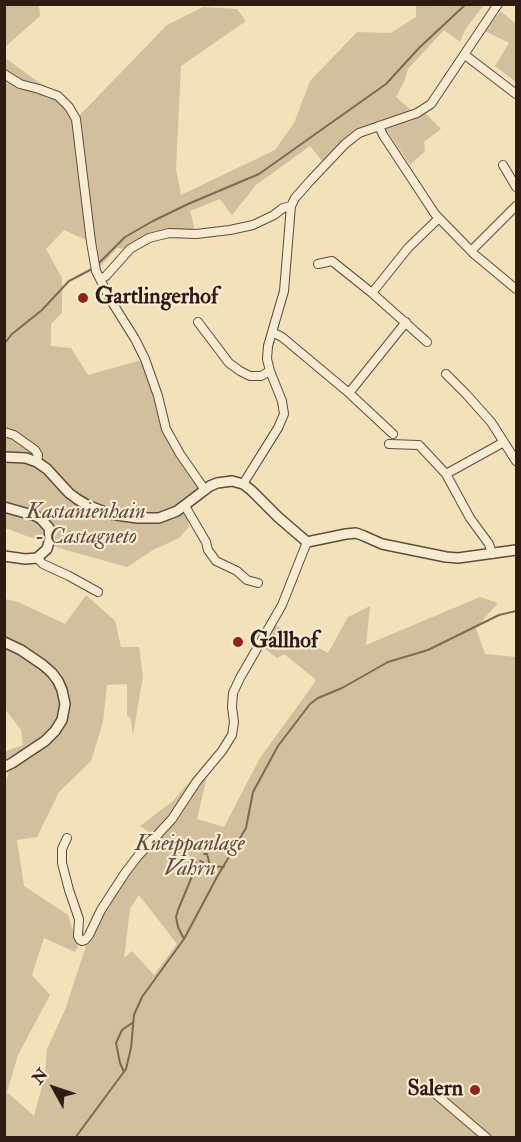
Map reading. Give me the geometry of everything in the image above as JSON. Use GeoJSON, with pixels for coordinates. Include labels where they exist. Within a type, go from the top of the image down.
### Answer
{"type":"FeatureCollection","features":[{"type":"Feature","properties":{"kind":"street"},"geometry":{"type":"LineString","coordinates":[[243,484],[278,428],[284,414],[282,401],[267,359],[268,346],[284,291],[291,206],[299,192],[359,132],[417,113],[431,104],[498,4]]}},
{"type":"Feature","properties":{"kind":"street"},"geometry":{"type":"LineString","coordinates":[[465,55],[516,94]]}},
{"type":"Feature","properties":{"kind":"street"},"geometry":{"type":"LineString","coordinates":[[4,74],[20,84],[58,96],[69,107],[76,119],[96,271],[110,300],[145,359],[158,396],[166,429],[205,490]]}},
{"type":"Feature","properties":{"kind":"street"},"geometry":{"type":"LineString","coordinates":[[379,126],[399,160],[439,218],[471,251],[516,289]]}},
{"type":"Feature","properties":{"kind":"street"},"geometry":{"type":"LineString","coordinates":[[503,165],[516,187]]}},
{"type":"Feature","properties":{"kind":"street"},"geometry":{"type":"LineString","coordinates":[[100,279],[106,276],[130,249],[149,238],[169,233],[196,234],[253,225],[291,206]]}},
{"type":"Feature","properties":{"kind":"street"},"geometry":{"type":"LineString","coordinates":[[471,251],[516,206]]}},
{"type":"Feature","properties":{"kind":"street"},"geometry":{"type":"LineString","coordinates":[[372,293],[408,248],[439,218]]}},
{"type":"Feature","properties":{"kind":"street"},"geometry":{"type":"LineString","coordinates":[[318,264],[332,261],[427,342]]}},
{"type":"Feature","properties":{"kind":"street"},"geometry":{"type":"LineString","coordinates":[[198,321],[229,363],[240,371],[250,376],[261,376],[270,371]]}},
{"type":"Feature","properties":{"kind":"street"},"geometry":{"type":"LineString","coordinates":[[349,393],[406,322]]}},
{"type":"Feature","properties":{"kind":"street"},"geometry":{"type":"LineString","coordinates":[[272,332],[282,337],[349,393],[393,434]]}},
{"type":"Feature","properties":{"kind":"street"},"geometry":{"type":"LineString","coordinates":[[446,374],[491,422],[516,461]]}},
{"type":"Feature","properties":{"kind":"street"},"geometry":{"type":"LineString","coordinates":[[4,432],[14,435],[35,450],[38,462]]}},
{"type":"Feature","properties":{"kind":"street"},"geometry":{"type":"LineString","coordinates":[[446,474],[504,442]]}},
{"type":"Feature","properties":{"kind":"street"},"geometry":{"type":"LineString","coordinates":[[389,444],[419,445],[446,474],[470,518],[489,544],[492,554]]}},
{"type":"Feature","properties":{"kind":"street"},"geometry":{"type":"LineString","coordinates":[[4,458],[26,458],[38,462],[77,499],[97,510],[137,518],[159,518],[177,511],[217,483],[237,482],[243,484],[307,542]]}},
{"type":"Feature","properties":{"kind":"street"},"geometry":{"type":"LineString","coordinates":[[185,506],[216,561],[237,571],[247,580],[258,583]]}},
{"type":"Feature","properties":{"kind":"street"},"geometry":{"type":"LineString","coordinates":[[4,507],[42,519],[49,528],[50,543],[43,554],[37,558],[4,556]]}},
{"type":"Feature","properties":{"kind":"street"},"geometry":{"type":"LineString","coordinates":[[307,542],[356,533],[382,544],[446,557],[458,558],[516,550]]}},
{"type":"Feature","properties":{"kind":"street"},"geometry":{"type":"LineString","coordinates":[[67,838],[62,849],[62,863],[79,919],[78,936],[82,942],[117,884],[138,856],[172,819],[232,735],[233,693],[282,605],[307,542]]}},
{"type":"Feature","properties":{"kind":"street"},"geometry":{"type":"LineString","coordinates":[[37,558],[43,564],[98,592]]}},
{"type":"Feature","properties":{"kind":"street"},"geometry":{"type":"LineString","coordinates":[[4,642],[21,650],[52,673],[62,690],[65,704],[62,720],[55,731],[45,741],[4,766]]}},
{"type":"Feature","properties":{"kind":"street"},"geometry":{"type":"LineString","coordinates":[[431,1090],[487,1137]]}},
{"type":"Feature","properties":{"kind":"green space"},"geometry":{"type":"Polygon","coordinates":[[[5,4],[39,5],[40,16],[5,47],[5,4]]]}},
{"type":"Feature","properties":{"kind":"green space","name":"Kastanienhain - Castagneto"},"geometry":{"type":"Polygon","coordinates":[[[416,5],[440,7],[442,5],[484,5],[466,28],[460,42],[444,30],[408,69],[396,97],[412,111],[423,111],[441,129],[424,142],[425,151],[410,165],[387,131],[381,125],[370,124],[356,129],[322,161],[310,146],[256,185],[232,215],[220,199],[190,211],[196,234],[169,233],[130,249],[117,248],[96,271],[91,242],[64,230],[46,249],[62,278],[62,313],[51,324],[51,346],[71,348],[88,375],[145,359],[166,429],[205,490],[185,506],[189,527],[179,538],[153,550],[127,567],[59,548],[5,528],[5,58],[58,96],[76,119],[167,25],[203,7],[237,9],[246,21],[181,66],[176,169],[181,195],[275,150],[294,123],[310,81],[357,32],[391,33],[416,17],[416,5]]]}},
{"type":"Feature","properties":{"kind":"green space"},"geometry":{"type":"Polygon","coordinates":[[[500,12],[516,24],[516,82],[495,66],[509,43],[485,31],[500,12]]]}},
{"type":"Feature","properties":{"kind":"green space","name":"Kneippanlage Vahrn"},"geometry":{"type":"Polygon","coordinates":[[[86,595],[115,621],[121,647],[139,647],[143,676],[133,735],[131,719],[127,715],[127,684],[107,685],[103,722],[91,761],[59,792],[37,837],[17,840],[24,886],[68,915],[78,947],[75,952],[44,938],[32,975],[50,995],[18,1055],[7,1092],[34,1116],[45,1075],[47,1049],[65,1010],[86,946],[112,885],[149,832],[140,826],[173,801],[212,755],[197,819],[224,827],[260,758],[315,682],[315,679],[284,654],[277,658],[265,649],[265,643],[275,625],[328,653],[348,617],[370,606],[366,645],[480,597],[498,603],[476,628],[485,654],[516,657],[516,1137],[5,1137],[4,786],[12,764],[5,767],[4,752],[23,745],[21,730],[5,709],[5,599],[18,602],[65,624],[86,595]],[[139,895],[130,909],[124,958],[132,951],[154,975],[177,944],[139,895]]]}},
{"type":"Feature","properties":{"kind":"waterway"},"geometry":{"type":"LineString","coordinates":[[97,265],[125,237],[153,221],[259,174],[386,84],[419,48],[466,4]]}},
{"type":"Feature","properties":{"kind":"waterway"},"geometry":{"type":"LineString","coordinates":[[4,344],[12,334],[42,310],[69,281],[92,269]]}},
{"type":"Feature","properties":{"kind":"waterway"},"geometry":{"type":"LineString","coordinates":[[75,1138],[126,1069],[131,1048],[134,1015],[142,997],[184,939],[246,828],[253,792],[278,746],[310,704],[388,662],[428,650],[499,615],[516,611]]}},
{"type":"Feature","properties":{"kind":"waterway"},"geometry":{"type":"LineString","coordinates":[[204,854],[207,854],[210,866],[224,867]]}},
{"type":"Feature","properties":{"kind":"waterway"},"geometry":{"type":"LineString","coordinates":[[184,939],[176,917],[196,863]]}},
{"type":"Feature","properties":{"kind":"waterway"},"geometry":{"type":"LineString","coordinates":[[124,1072],[116,1043],[122,1030],[132,1023]]}},
{"type":"Feature","properties":{"kind":"place","name":"Gartlingerhof"},"geometry":{"type":"Point","coordinates":[83,298]}},
{"type":"Feature","properties":{"kind":"place","name":"Gallhof"},"geometry":{"type":"Point","coordinates":[238,642]}},
{"type":"Feature","properties":{"kind":"place","name":"Salern"},"geometry":{"type":"Point","coordinates":[475,1090]}}]}
